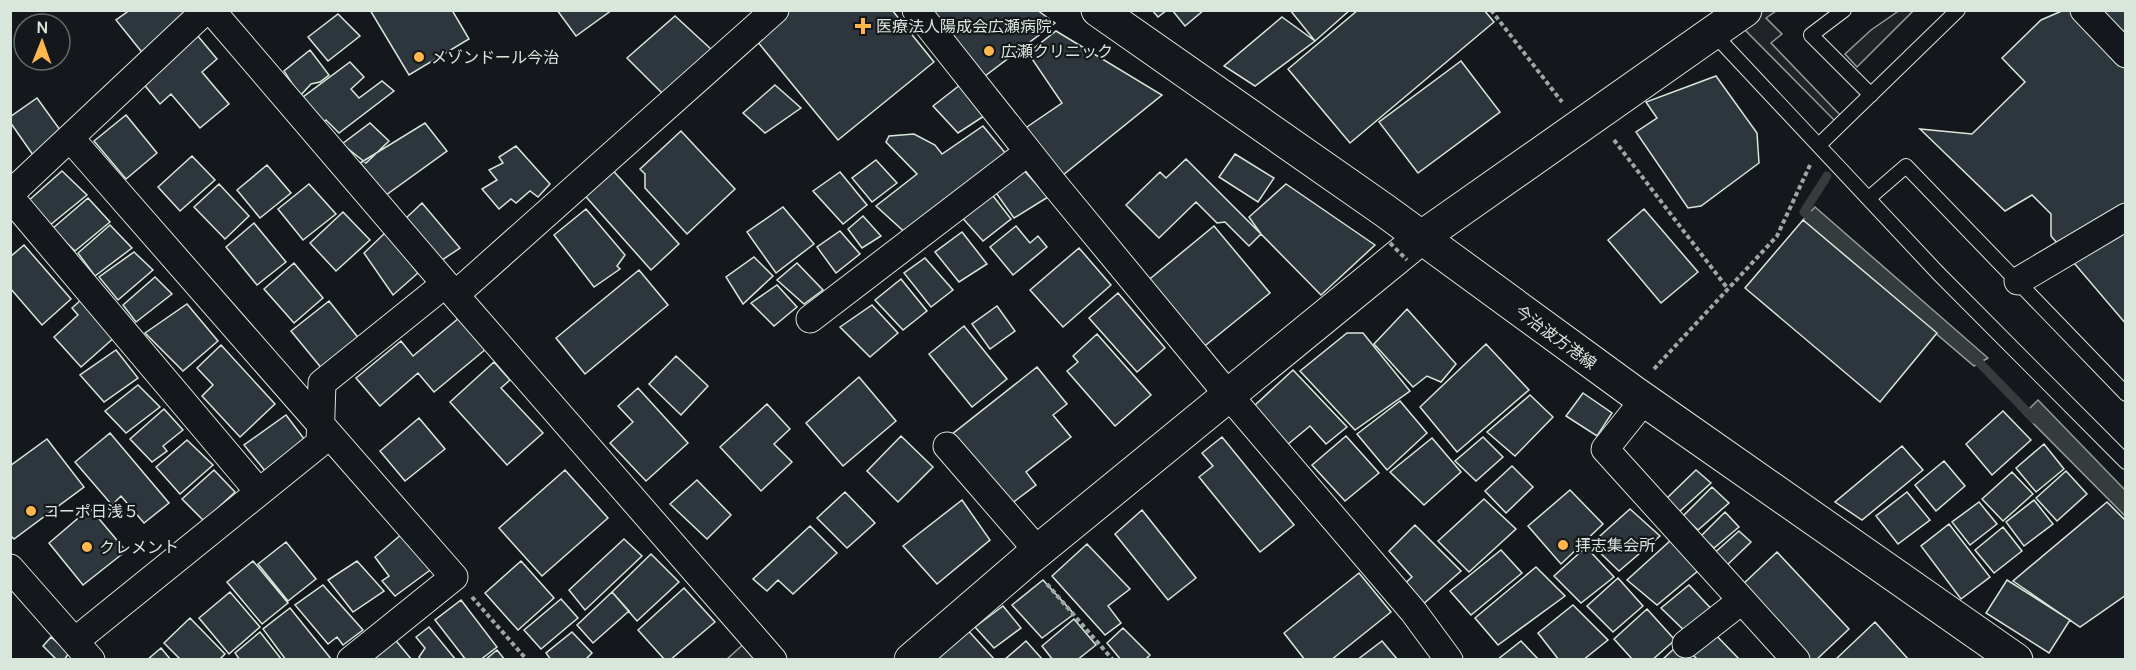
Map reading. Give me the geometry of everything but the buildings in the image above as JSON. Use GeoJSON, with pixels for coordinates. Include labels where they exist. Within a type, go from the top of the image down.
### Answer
{"type":"FeatureCollection","features":[{"type":"Feature","properties":{"kind":"main road","name":"今治波方港線"},"geometry":{"type":"LineString","coordinates":[[1098,10],[1414,249],[1639,396],[2016,660]]}},
{"type":"Feature","properties":{"kind":"main road"},"geometry":{"type":"LineString","coordinates":[[911,660],[1032,556],[1414,249],[1596,130],[1744,10]]}},
{"type":"Feature","properties":{"kind":"street"},"geometry":{"type":"LineString","coordinates":[[206,10],[10,195],[259,492]]}},
{"type":"Feature","properties":{"kind":"street"},"geometry":{"type":"LineString","coordinates":[[212,10],[450,290],[773,660]]}},
{"type":"Feature","properties":{"kind":"street"},"geometry":{"type":"LineString","coordinates":[[10,568],[83,650],[259,492],[320,443],[322,383],[450,290],[776,10]]}},
{"type":"Feature","properties":{"kind":"street"},"geometry":{"type":"LineString","coordinates":[[916,10],[1028,152],[1229,396],[1413,611],[1449,660]]}},
{"type":"Feature","properties":{"kind":"street"},"geometry":{"type":"LineString","coordinates":[[2084,10],[2126,54]]}},
{"type":"Feature","properties":{"kind":"street"},"geometry":{"type":"LineString","coordinates":[[70,138],[454,577],[351,660]]}},
{"type":"Feature","properties":{"kind":"street"},"geometry":{"type":"LineString","coordinates":[[810,319],[1028,152]]}},
{"type":"Feature","properties":{"kind":"street"},"geometry":{"type":"LineString","coordinates":[[2018,281],[2126,217]]}},
{"type":"Feature","properties":{"kind":"street"},"geometry":{"type":"LineString","coordinates":[[1639,396],[1605,449],[1796,660]]}},
{"type":"Feature","properties":{"kind":"street"},"geometry":{"type":"LineString","coordinates":[[947,446],[1032,556]]}},
{"type":"Feature","properties":{"kind":"street"},"geometry":{"type":"LineString","coordinates":[[1686,644],[1741,601]]}},
{"type":"Feature","properties":{"kind":"lane"},"geometry":{"type":"LineString","coordinates":[[1844,10],[1811,35],[1871,95]]}},
{"type":"Feature","properties":{"kind":"lane"},"geometry":{"type":"LineString","coordinates":[[1820,144],[1958,10]]}},
{"type":"Feature","properties":{"kind":"lane"},"geometry":{"type":"LineString","coordinates":[[1713,33],[1820,144],[1938,273],[2126,462]]}},
{"type":"Feature","properties":{"kind":"lane"},"geometry":{"type":"LineString","coordinates":[[1869,198],[1906,166],[2126,394]]}},
{"type":"Feature","properties":{"kind":"path"},"geometry":{"type":"LineString","coordinates":[[1491,10],[1596,130],[1728,289]]}},
{"type":"Feature","properties":{"kind":"path"},"geometry":{"type":"LineString","coordinates":[[1639,396],[1728,289],[1777,236],[1820,144]]}},
{"type":"Feature","properties":{"kind":"path"},"geometry":{"type":"LineString","coordinates":[[1390,243],[1414,249]]}},
{"type":"Feature","properties":{"kind":"path"},"geometry":{"type":"LineString","coordinates":[[1032,556],[1113,660]]}},
{"type":"Feature","properties":{"kind":"path"},"geometry":{"type":"LineString","coordinates":[[454,577],[527,660]]}},
{"type":"Feature","properties":{"kind":"shaded area"},"geometry":{"type":"Polygon","coordinates":[[[1900,10],[1913,11],[1857,67],[1845,54],[1871,30],[1900,10]]]}},
{"type":"Feature","properties":{"kind":"shaded area"},"geometry":{"type":"Polygon","coordinates":[[[1759,11],[1776,11],[1766,18],[1782,34],[1771,43],[1842,117],[1834,120],[1746,31],[1742,22],[1759,11]]]}},
{"type":"Feature","properties":{"kind":"shaded area"},"geometry":{"type":"Polygon","coordinates":[[[1815,207],[1988,358],[1974,366],[1803,220],[1815,207]]]}},
{"type":"Feature","properties":{"kind":"shaded area"},"geometry":{"type":"Polygon","coordinates":[[[2038,400],[2125,490],[2125,516],[2024,414],[2038,400]]]}},
{"type":"Feature","properties":{"kind":"shaded area"},"geometry":{"type":"Polygon","coordinates":[[[748,640],[765,660],[726,660],[748,640]]]}},
{"type":"Feature","properties":{"kind":"waterway"},"geometry":{"type":"LineString","coordinates":[[1817,221],[1804,212],[1827,176]]}},
{"type":"Feature","properties":{"kind":"waterway"},"geometry":{"type":"LineString","coordinates":[[1973,356],[2034,419]]}},
{"type":"Feature","properties":{"kind":"place","name":"医療法人陽成会広瀬病院"},"geometry":{"type":"Point","coordinates":[863,26]}},
{"type":"Feature","properties":{"kind":"place","name":"広瀬クリニック"},"geometry":{"type":"Point","coordinates":[989,51]}},
{"type":"Feature","properties":{"kind":"place","name":"メゾンドール今治"},"geometry":{"type":"Point","coordinates":[419,57]}},
{"type":"Feature","properties":{"kind":"place","name":"コーポ日浅５"},"geometry":{"type":"Point","coordinates":[31,511]}},
{"type":"Feature","properties":{"kind":"place","name":"拝志集会所"},"geometry":{"type":"Point","coordinates":[1563,545]}},
{"type":"Feature","properties":{"kind":"place","name":"クレメント"},"geometry":{"type":"Point","coordinates":[87,547]}}]}
